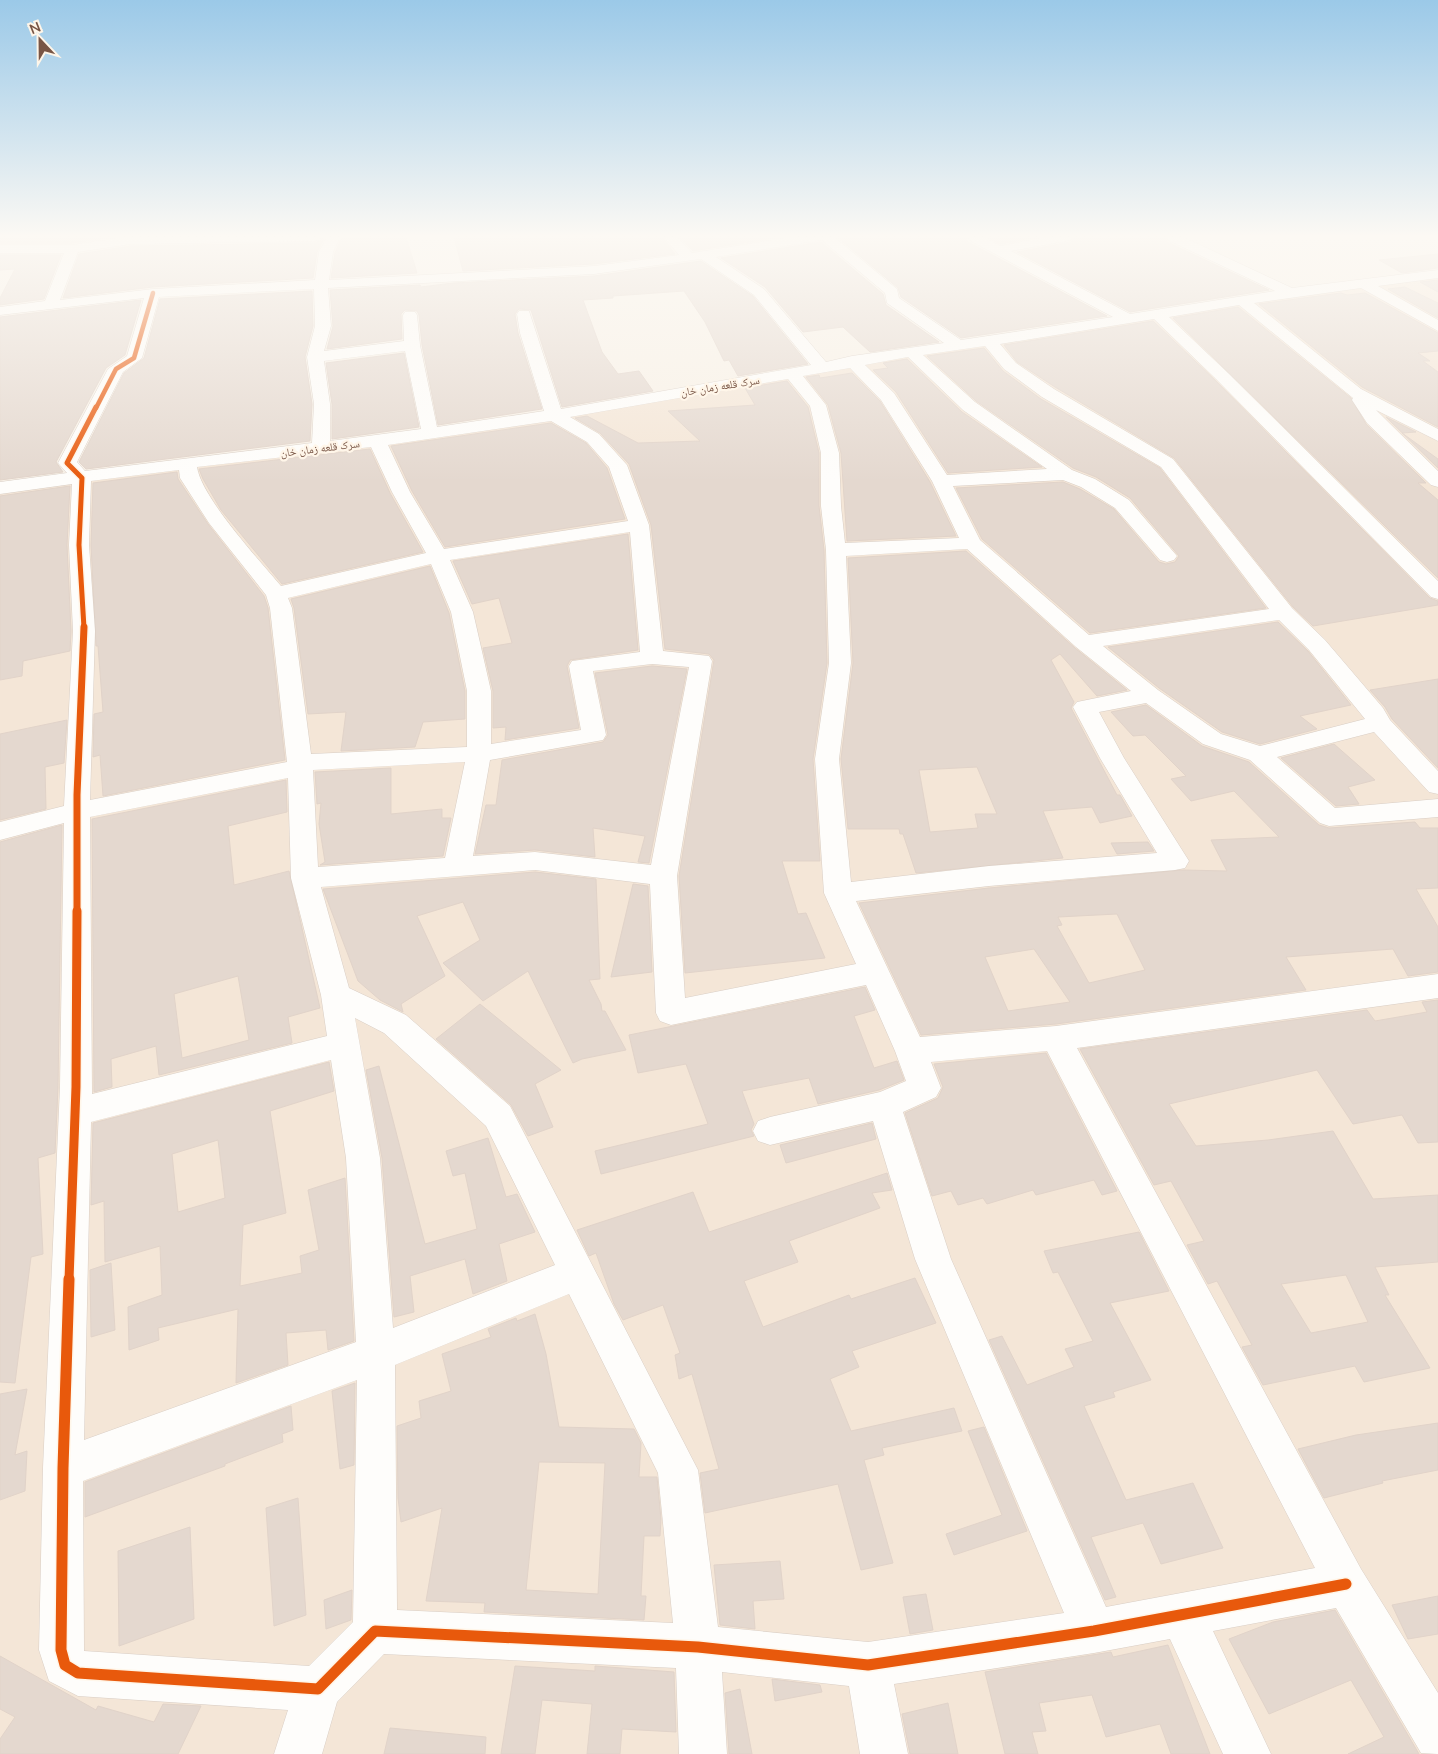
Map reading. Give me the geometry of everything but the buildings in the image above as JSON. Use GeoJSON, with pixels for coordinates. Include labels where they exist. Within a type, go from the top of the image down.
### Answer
{"type":"FeatureCollection","features":[{"type":"Feature","properties":{"kind":"street"},"geometry":{"type":"LineString","coordinates":[[145,319],[134,358],[116,368],[67,463],[82,478],[79,544],[84,632],[77,811],[75,1112],[63,1468],[61,1650],[65,1665],[78,1673],[318,1689]]}},
{"type":"Feature","properties":{"kind":"street"},"geometry":{"type":"LineString","coordinates":[[321,448],[322,404],[315,357],[323,326],[323,319]]}},
{"type":"Feature","properties":{"kind":"street"},"geometry":{"type":"LineString","coordinates":[[410,319],[412,345],[430,434]]}},
{"type":"Feature","properties":{"kind":"street"},"geometry":{"type":"LineString","coordinates":[[525,319],[554,415],[593,438],[618,466],[639,525],[652,657]]}},
{"type":"Feature","properties":{"kind":"street"},"geometry":{"type":"LineString","coordinates":[[781,319],[822,368]]}},
{"type":"Feature","properties":{"kind":"street"},"geometry":{"type":"LineString","coordinates":[[919,319],[957,346]]}},
{"type":"Feature","properties":{"kind":"street","name":"سرک قلعه زمان خان"},"geometry":{"type":"LineString","coordinates":[[0,488],[187,462],[430,434],[793,374],[852,361],[1136,319]]}},
{"type":"Feature","properties":{"kind":"street"},"geometry":{"type":"LineString","coordinates":[[1162,319],[1222,376],[1438,593]]}},
{"type":"Feature","properties":{"kind":"street"},"geometry":{"type":"LineString","coordinates":[[1265,319],[1355,392],[1438,436]]}},
{"type":"Feature","properties":{"kind":"street"},"geometry":{"type":"LineString","coordinates":[[1425,319],[1438,326]]}},
{"type":"Feature","properties":{"kind":"street"},"geometry":{"type":"LineString","coordinates":[[989,342],[1010,366],[1048,393],[1167,463],[1284,613],[1317,645],[1376,712],[1379,723],[1438,786]]}},
{"type":"Feature","properties":{"kind":"street"},"geometry":{"type":"LineString","coordinates":[[315,357],[412,345]]}},
{"type":"Feature","properties":{"kind":"street"},"geometry":{"type":"LineString","coordinates":[[911,352],[969,406],[1065,474],[1088,483],[1122,504],[1166,556]]}},
{"type":"Feature","properties":{"kind":"street"},"geometry":{"type":"LineString","coordinates":[[852,361],[888,397],[941,481],[972,543],[1084,642],[1150,695],[1212,739],[1260,754],[1329,817],[1438,808]]}},
{"type":"Feature","properties":{"kind":"street"},"geometry":{"type":"LineString","coordinates":[[770,1130],[884,1105],[925,1088],[912,1051],[838,893],[828,759],[840,662],[836,550],[831,506],[830,453],[818,405],[793,374]]}},
{"type":"Feature","properties":{"kind":"street"},"geometry":{"type":"LineString","coordinates":[[1355,392],[1373,419],[1438,481]]}},
{"type":"Feature","properties":{"kind":"street"},"geometry":{"type":"LineString","coordinates":[[377,441],[401,492],[438,556],[462,612],[479,691],[479,754],[457,867]]}},
{"type":"Feature","properties":{"kind":"street"},"geometry":{"type":"LineString","coordinates":[[187,462],[189,478],[216,519],[276,594],[281,608],[289,663],[299,765],[305,878],[336,995],[363,1158],[376,1354],[375,1632],[318,1689],[298,1754]]}},
{"type":"Feature","properties":{"kind":"street"},"geometry":{"type":"LineString","coordinates":[[941,481],[1065,474]]}},
{"type":"Feature","properties":{"kind":"street"},"geometry":{"type":"LineString","coordinates":[[276,594],[438,556],[639,525]]}},
{"type":"Feature","properties":{"kind":"street"},"geometry":{"type":"LineString","coordinates":[[836,550],[972,543]]}},
{"type":"Feature","properties":{"kind":"street"},"geometry":{"type":"LineString","coordinates":[[1084,642],[1284,613]]}},
{"type":"Feature","properties":{"kind":"street"},"geometry":{"type":"LineString","coordinates":[[0,831],[77,811],[299,765],[363,758],[479,754],[594,735],[580,666],[652,657],[700,661],[663,876],[671,1014],[874,972]]}},
{"type":"Feature","properties":{"kind":"street"},"geometry":{"type":"LineString","coordinates":[[838,893],[989,876],[1175,861],[1112,758],[1085,707],[1150,695]]}},
{"type":"Feature","properties":{"kind":"street"},"geometry":{"type":"LineString","coordinates":[[1260,754],[1379,723]]}},
{"type":"Feature","properties":{"kind":"street"},"geometry":{"type":"LineString","coordinates":[[305,878],[535,861],[663,876]]}},
{"type":"Feature","properties":{"kind":"street"},"geometry":{"type":"LineString","coordinates":[[912,1051],[1056,1038],[1438,986]]}},
{"type":"Feature","properties":{"kind":"street"},"geometry":{"type":"LineString","coordinates":[[336,995],[395,1024],[498,1116],[678,1470],[698,1647],[703,1754]]}},
{"type":"Feature","properties":{"kind":"street"},"geometry":{"type":"LineString","coordinates":[[1056,1038],[1346,1584],[1438,1736]]}},
{"type":"Feature","properties":{"kind":"street"},"geometry":{"type":"LineString","coordinates":[[75,1112],[344,1044]]}},
{"type":"Feature","properties":{"kind":"street"},"geometry":{"type":"LineString","coordinates":[[884,1105],[933,1259],[1094,1631]]}},
{"type":"Feature","properties":{"kind":"street"},"geometry":{"type":"LineString","coordinates":[[63,1468],[376,1354],[578,1273]]}},
{"type":"Feature","properties":{"kind":"street"},"geometry":{"type":"LineString","coordinates":[[375,1632],[698,1647],[868,1665],[1094,1631],[1346,1584]]}},
{"type":"Feature","properties":{"kind":"street"},"geometry":{"type":"LineString","coordinates":[[1182,1615],[1247,1754]]}},
{"type":"Feature","properties":{"kind":"street"},"geometry":{"type":"LineString","coordinates":[[868,1665],[884,1754]]}},
{"type":"Feature","properties":{"kind":"shaded area"},"geometry":{"type":"Polygon","coordinates":[[[1136,319],[1438,319],[1438,1754],[0,1754],[0,488],[377,441],[852,361],[1136,319]]]}},
{"type":"Feature","properties":{"kind":"cycle path"},"geometry":{"type":"LineString","coordinates":[[145,319],[134,358],[116,369],[67,463],[82,478],[79,545],[84,631],[77,795],[76,1087],[63,1468],[61,1650],[65,1665],[78,1673],[318,1689],[375,1631],[698,1647],[868,1665],[1094,1631],[1346,1584]]}}]}
